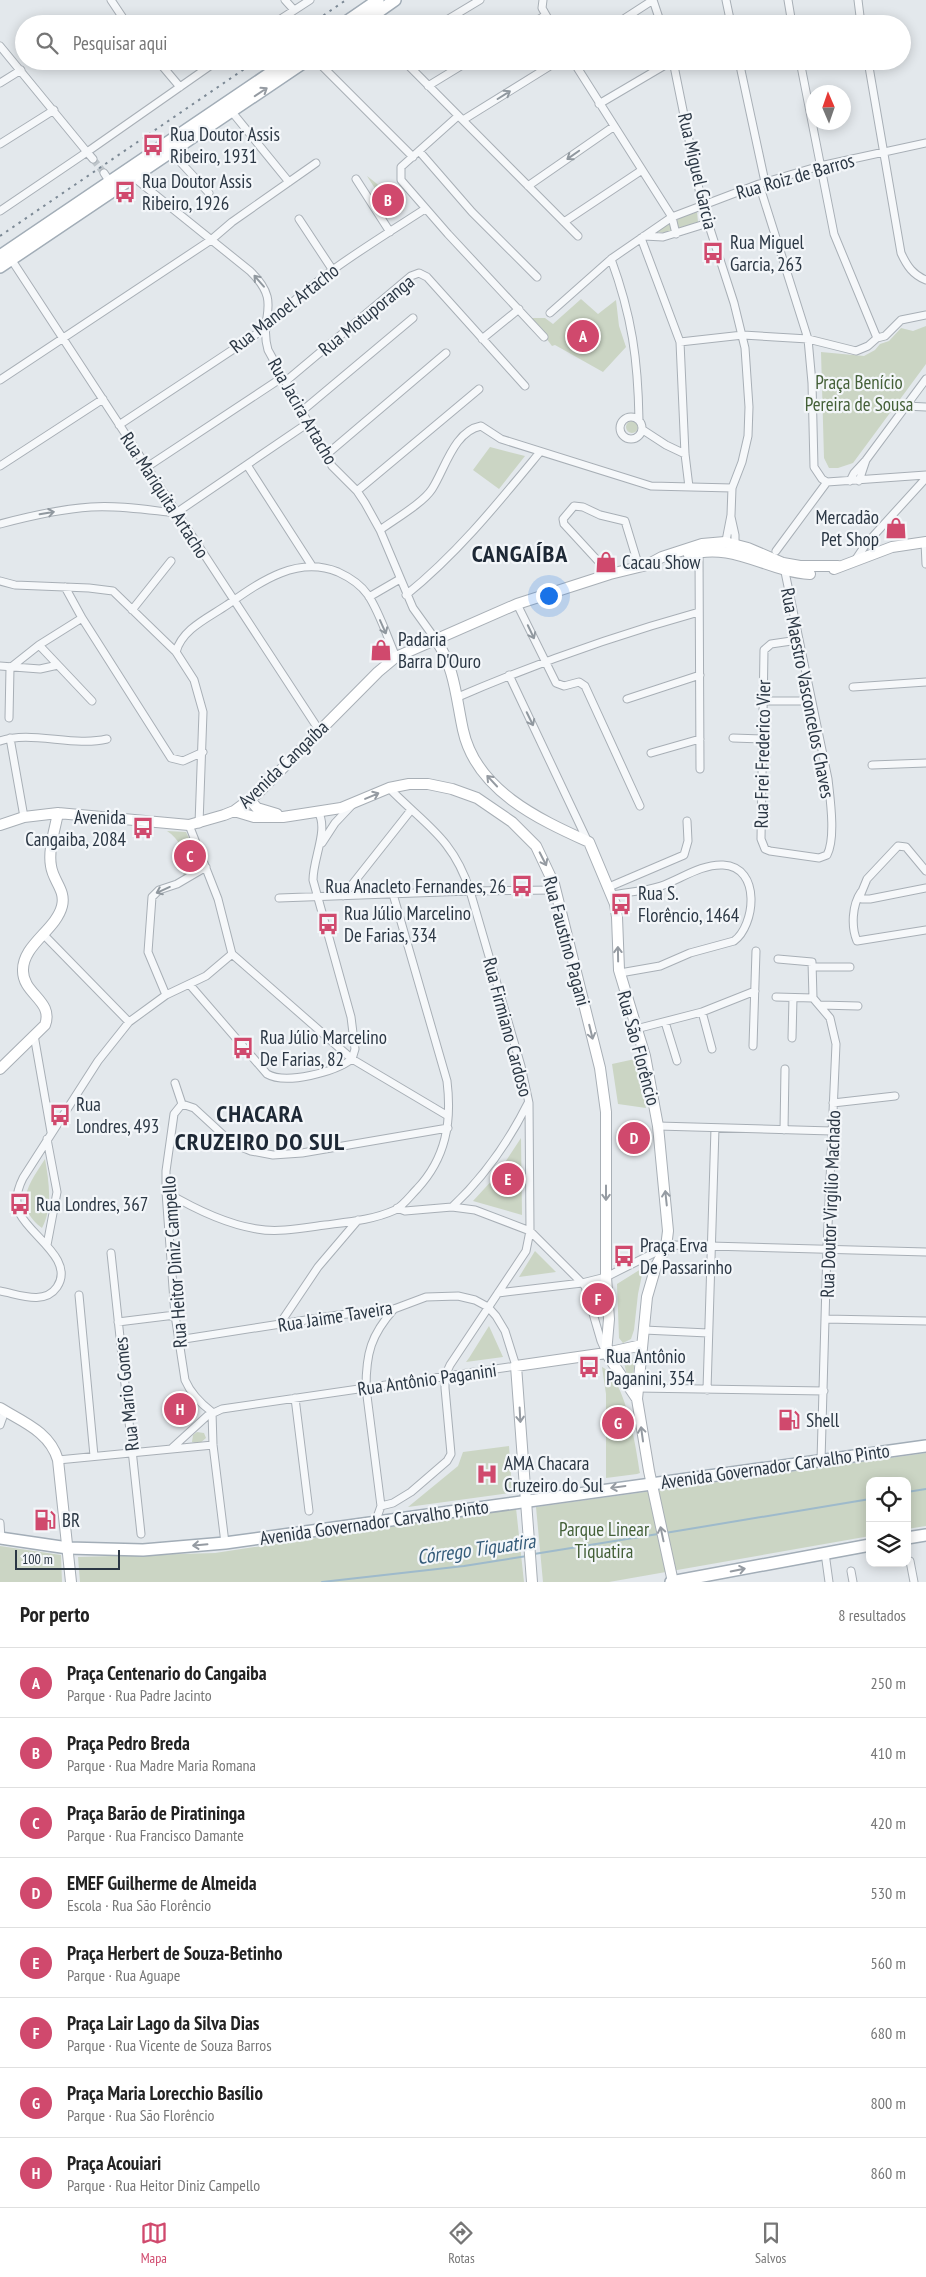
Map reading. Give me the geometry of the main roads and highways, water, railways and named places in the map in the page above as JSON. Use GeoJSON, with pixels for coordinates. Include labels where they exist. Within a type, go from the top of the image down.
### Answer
{"type":"FeatureCollection","features":[{"type":"Feature","properties":{"kind":"main road"},"geometry":{"type":"LineString","coordinates":[[356,15],[378,0]]}},
{"type":"Feature","properties":{"kind":"main road"},"geometry":{"type":"LineString","coordinates":[[375,15],[395,0]]}},
{"type":"Feature","properties":{"kind":"main road"},"geometry":{"type":"LineString","coordinates":[[6,258],[130,174],[275,70]]}},
{"type":"Feature","properties":{"kind":"main road"},"geometry":{"type":"LineString","coordinates":[[0,267],[6,258],[107,178],[130,174],[172,153],[293,70]]}},
{"type":"Feature","properties":{"kind":"main road","name":"Avenida Governador Carvalho Pinto"},"geometry":{"type":"LineString","coordinates":[[1,1538],[68,1548],[143,1550],[225,1543],[651,1482],[926,1446]]}},
{"type":"Feature","properties":{"kind":"main road"},"geometry":{"type":"LineString","coordinates":[[911,1537],[926,1535]]}},
{"type":"Feature","properties":{"kind":"main road"},"geometry":{"type":"LineString","coordinates":[[672,1582],[866,1545]]}},
{"type":"Feature","properties":{"kind":"waterway","name":"Córrego Tiquatira"},"geometry":{"type":"LineString","coordinates":[[911,1491],[926,1489]]}},
{"type":"Feature","properties":{"kind":"waterway","name":"Córrego Tiquatira"},"geometry":{"type":"LineString","coordinates":[[665,1533],[866,1500]]}},
{"type":"Feature","properties":{"kind":"waterway","name":"Córrego Tiquatira"},"geometry":{"type":"LineString","coordinates":[[534,1554],[658,1534]]}},
{"type":"Feature","properties":{"kind":"waterway","name":"Córrego Tiquatira"},"geometry":{"type":"LineString","coordinates":[[322,1582],[464,1566],[527,1556]]}},
{"type":"Feature","properties":{"kind":"tunnel"},"geometry":{"type":"LineString","coordinates":[[93,159],[104,173]]}},
{"type":"Feature","properties":{"kind":"railway"},"geometry":{"type":"LineString","coordinates":[[324,15],[346,0]]}},
{"type":"Feature","properties":{"kind":"railway"},"geometry":{"type":"LineString","coordinates":[[0,236],[243,70]]}},
{"type":"Feature","properties":{"kind":"place","name":"Rua Doutor Assis Ribeiro, 1931"},"geometry":{"type":"Point","coordinates":[153,145]}},
{"type":"Feature","properties":{"kind":"place","name":"Rua Doutor Assis Ribeiro, 1926"},"geometry":{"type":"Point","coordinates":[125,192]}},
{"type":"Feature","properties":{"kind":"place","name":"Praça Pedro Breda"},"geometry":{"type":"Point","coordinates":[388,200]}},
{"type":"Feature","properties":{"kind":"place","name":"Rua Miguel Garcia, 263"},"geometry":{"type":"Point","coordinates":[713,253]}},
{"type":"Feature","properties":{"kind":"place","name":"Praça Centenario do Cangaiba"},"geometry":{"type":"Point","coordinates":[583,336]}},
{"type":"Feature","properties":{"kind":"place","name":"Mercadão Pet Shop"},"geometry":{"type":"Point","coordinates":[896,528]}},
{"type":"Feature","properties":{"kind":"place","name":"Cacau Show"},"geometry":{"type":"Point","coordinates":[606,562]}},
{"type":"Feature","properties":{"kind":"place","name":"Padaria Barra D'Ouro"},"geometry":{"type":"Point","coordinates":[381,650]}},
{"type":"Feature","properties":{"kind":"place","name":"Avenida Cangaiba, 2084"},"geometry":{"type":"Point","coordinates":[143,828]}},
{"type":"Feature","properties":{"kind":"place","name":"Praça Barão de Piratininga"},"geometry":{"type":"Point","coordinates":[190,856]}},
{"type":"Feature","properties":{"kind":"place","name":"Rua Anacleto Fernandes, 26"},"geometry":{"type":"Point","coordinates":[522,886]}},
{"type":"Feature","properties":{"kind":"place","name":"Rua S. Florêncio, 1464"},"geometry":{"type":"Point","coordinates":[621,904]}},
{"type":"Feature","properties":{"kind":"place","name":"Rua Júlio Marcelino De Farias, 334"},"geometry":{"type":"Point","coordinates":[328,924]}},
{"type":"Feature","properties":{"kind":"place","name":"Rua Júlio Marcelino De Farias, 82"},"geometry":{"type":"Point","coordinates":[243,1048]}},
{"type":"Feature","properties":{"kind":"place","name":"Rua Londres, 493"},"geometry":{"type":"Point","coordinates":[60,1115]}},
{"type":"Feature","properties":{"kind":"place","name":"EMEF Guilherme de Almeida"},"geometry":{"type":"Point","coordinates":[634,1138]}},
{"type":"Feature","properties":{"kind":"place","name":"Praça Herbert de Souza-Betinho"},"geometry":{"type":"Point","coordinates":[508,1179]}},
{"type":"Feature","properties":{"kind":"place","name":"Rua Londres, 367"},"geometry":{"type":"Point","coordinates":[20,1204]}},
{"type":"Feature","properties":{"kind":"place","name":"Praça Erva De Passarinho"},"geometry":{"type":"Point","coordinates":[624,1256]}},
{"type":"Feature","properties":{"kind":"place","name":"Praça Lair Lago da Silva Dias"},"geometry":{"type":"Point","coordinates":[598,1299]}},
{"type":"Feature","properties":{"kind":"place","name":"Rua Antônio Paganini, 354"},"geometry":{"type":"Point","coordinates":[589,1367]}},
{"type":"Feature","properties":{"kind":"place","name":"Praça Acouiari"},"geometry":{"type":"Point","coordinates":[180,1409]}},
{"type":"Feature","properties":{"kind":"place","name":"Shell"},"geometry":{"type":"Point","coordinates":[789,1420]}},
{"type":"Feature","properties":{"kind":"place","name":"Praça Maria Lorecchio Basílio"},"geometry":{"type":"Point","coordinates":[618,1423]}},
{"type":"Feature","properties":{"kind":"place","name":"AMA Chacara Cruzeiro do Sul"},"geometry":{"type":"Point","coordinates":[487,1474]}},
{"type":"Feature","properties":{"kind":"place","name":"BR"},"geometry":{"type":"Point","coordinates":[45,1520]}},
{"type":"Feature","properties":{"kind":"district","name":"CANGAÍBA"},"geometry":{"type":"Point","coordinates":[520,553]}},
{"type":"Feature","properties":{"kind":"district","name":"CHACARA CRUZEIRO DO SUL"},"geometry":{"type":"Point","coordinates":[260,1127]}},
{"type":"Feature","properties":{"kind":"park label","name":"Praça Benício Pereira de Sousa"},"geometry":{"type":"Point","coordinates":[859,393]}},
{"type":"Feature","properties":{"kind":"park label","name":"Parque Linear Tiquatira"},"geometry":{"type":"Point","coordinates":[604,1540]}}]}
